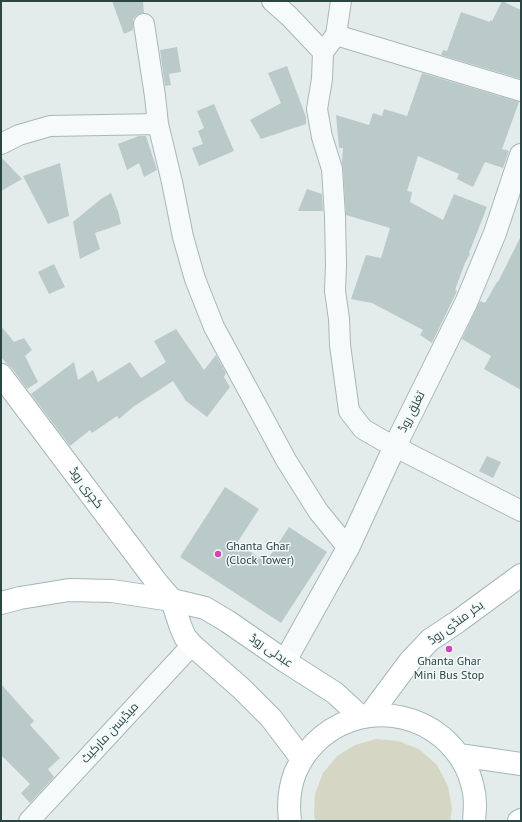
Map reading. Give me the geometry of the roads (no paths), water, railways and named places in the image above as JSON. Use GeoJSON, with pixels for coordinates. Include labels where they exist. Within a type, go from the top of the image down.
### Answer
{"type":"FeatureCollection","features":[{"type":"Feature","properties":{"kind":"main road","name":"کچری روڈ"},"geometry":{"type":"LineString","coordinates":[[1,375],[172,600]]}},
{"type":"Feature","properties":{"kind":"main road","name":"بکر منڈی روڈ"},"geometry":{"type":"LineString","coordinates":[[365,716],[410,661],[430,640],[521,575]]}},
{"type":"Feature","properties":{"kind":"main road","name":"عبدلی روڈ"},"geometry":{"type":"LineString","coordinates":[[1,603],[20,598],[69,590],[112,591],[172,600],[205,608],[335,693],[365,716]]}},
{"type":"Feature","properties":{"kind":"main road"},"geometry":{"type":"LineString","coordinates":[[172,600],[185,637],[242,689],[271,718],[302,759]]}},
{"type":"Feature","properties":{"kind":"main road"},"geometry":{"type":"LineString","coordinates":[[290,821],[288,806],[290,789],[302,759],[313,744],[327,732],[343,723],[365,716],[386,715],[403,717],[420,723],[444,738],[459,755],[468,771],[473,788],[475,805],[474,821]]}},
{"type":"Feature","properties":{"kind":"main road"},"geometry":{"type":"LineString","coordinates":[[459,755],[521,764]]}},
{"type":"Feature","properties":{"kind":"street"},"geometry":{"type":"LineString","coordinates":[[272,1],[290,16],[323,52]]}},
{"type":"Feature","properties":{"kind":"street"},"geometry":{"type":"LineString","coordinates":[[341,1],[336,35],[323,52],[322,79],[317,109],[322,137],[332,169],[336,265],[335,291],[339,319],[340,345],[349,411],[363,428],[382,440],[521,511]]}},
{"type":"Feature","properties":{"kind":"street"},"geometry":{"type":"LineString","coordinates":[[144,24],[158,124],[183,237],[195,279],[214,327],[286,460],[318,511],[348,548]]}},
{"type":"Feature","properties":{"kind":"street"},"geometry":{"type":"LineString","coordinates":[[336,35],[521,91]]}},
{"type":"Feature","properties":{"kind":"street"},"geometry":{"type":"LineString","coordinates":[[1,144],[19,135],[50,126],[158,124]]}},
{"type":"Feature","properties":{"kind":"street","name":"تغلق روڈ"},"geometry":{"type":"LineString","coordinates":[[284,661],[348,548],[395,446],[466,303],[518,178],[521,155]]}},
{"type":"Feature","properties":{"kind":"street","name":"میڈیسن مارکیٹ"},"geometry":{"type":"LineString","coordinates":[[29,821],[192,645]]}},
{"type":"Feature","properties":{"kind":"place","name":"Ghanta Ghar (Clock Tower)"},"geometry":{"type":"Point","coordinates":[218,554]}},
{"type":"Feature","properties":{"kind":"place","name":"Ghanta Ghar Mini Bus Stop"},"geometry":{"type":"Point","coordinates":[449,649]}}]}
